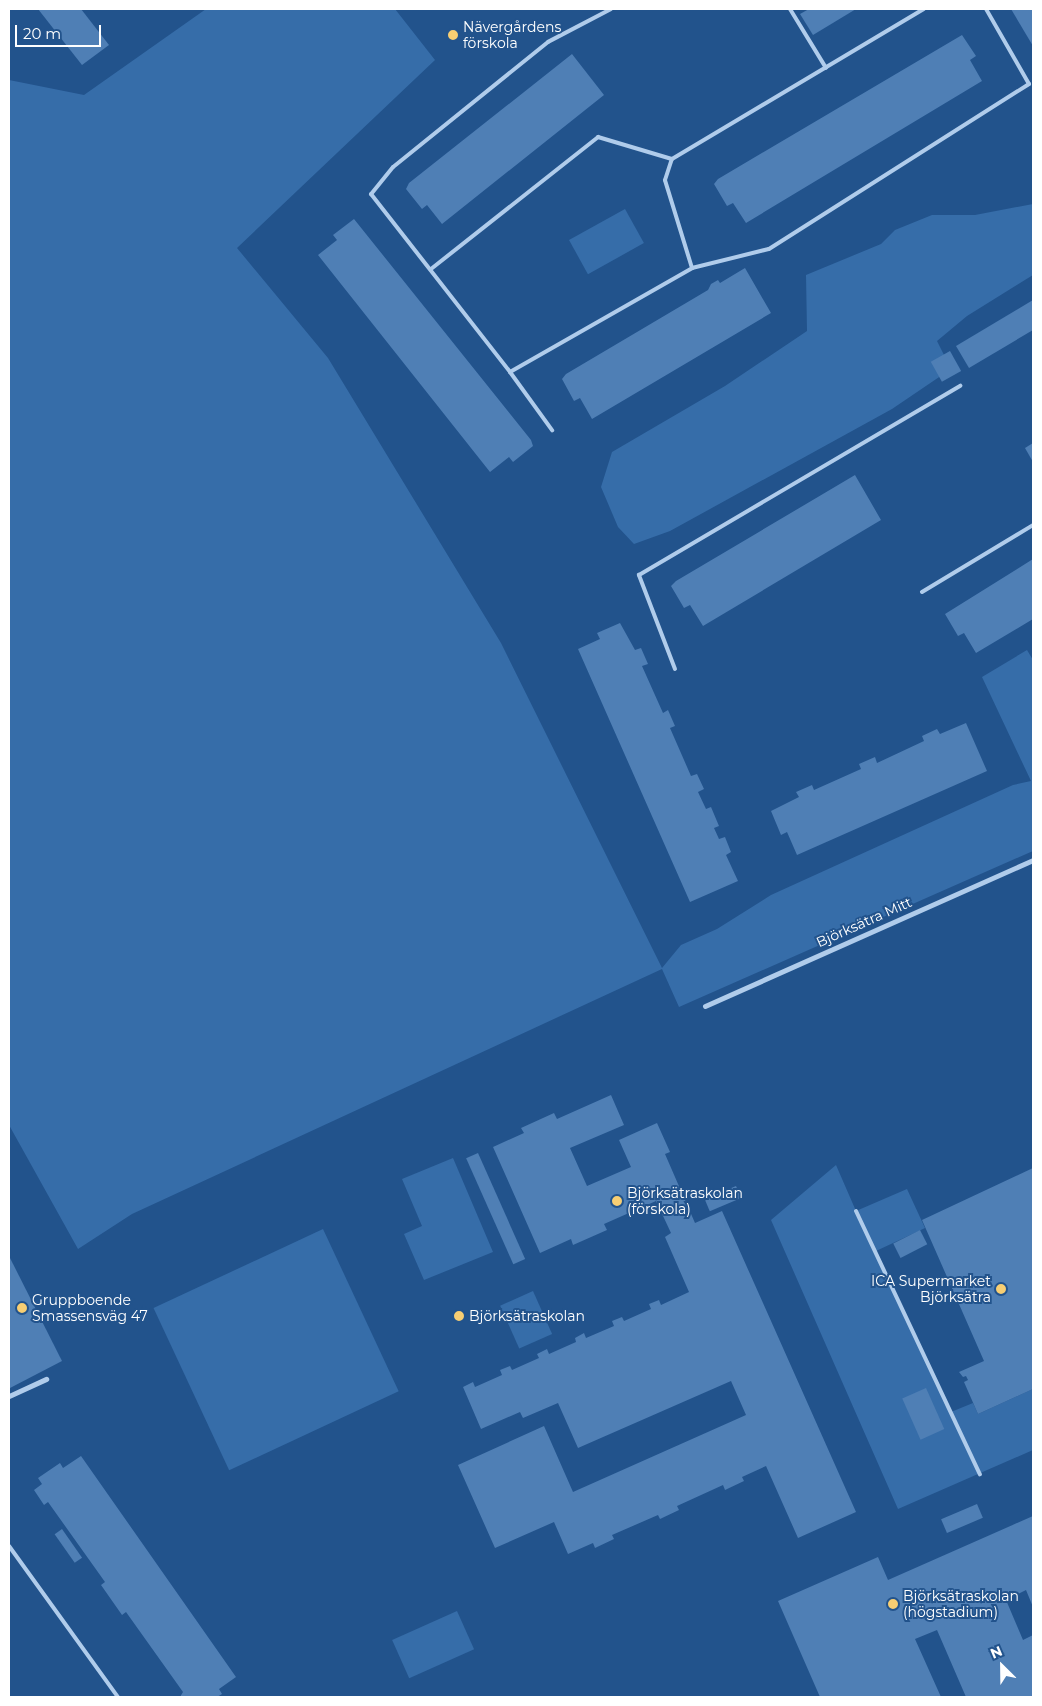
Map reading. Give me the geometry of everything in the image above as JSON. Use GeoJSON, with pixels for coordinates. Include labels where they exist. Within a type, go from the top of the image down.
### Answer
{"type":"FeatureCollection","features":[{"type":"Feature","properties":{"kind":"street","name":"Björksätra Mitt"},"geometry":{"type":"LineString","coordinates":[[705,1006],[1033,860]]}},
{"type":"Feature","properties":{"kind":"street"},"geometry":{"type":"LineString","coordinates":[[9,1396],[46,1379]]}},
{"type":"Feature","properties":{"kind":"lane"},"geometry":{"type":"LineString","coordinates":[[552,430],[431,269],[370,194],[393,167],[548,42],[610,9]]}},
{"type":"Feature","properties":{"kind":"lane"},"geometry":{"type":"LineString","coordinates":[[790,9],[826,68]]}},
{"type":"Feature","properties":{"kind":"lane"},"geometry":{"type":"LineString","coordinates":[[692,268],[665,180],[672,159],[924,9]]}},
{"type":"Feature","properties":{"kind":"lane"},"geometry":{"type":"LineString","coordinates":[[510,372],[692,268],[769,248],[1029,84],[986,9]]}},
{"type":"Feature","properties":{"kind":"lane"},"geometry":{"type":"LineString","coordinates":[[431,269],[598,137],[672,159]]}},
{"type":"Feature","properties":{"kind":"lane"},"geometry":{"type":"LineString","coordinates":[[675,668],[638,575],[960,386]]}},
{"type":"Feature","properties":{"kind":"lane"},"geometry":{"type":"LineString","coordinates":[[922,592],[1033,525]]}},
{"type":"Feature","properties":{"kind":"lane"},"geometry":{"type":"LineString","coordinates":[[856,1211],[980,1474]]}},
{"type":"Feature","properties":{"kind":"lane"},"geometry":{"type":"LineString","coordinates":[[9,1546],[115,1696]]}},
{"type":"Feature","properties":{"kind":"shaded area"},"geometry":{"type":"Polygon","coordinates":[[[206,9],[395,9],[435,60],[237,248],[328,358],[501,643],[662,968],[681,945],[717,929],[771,895],[1013,785],[1031,781],[982,677],[1027,650],[1033,660],[1033,851],[679,1007],[662,969],[132,1214],[78,1249],[9,1125],[9,80],[84,95],[206,9]]]}},
{"type":"Feature","properties":{"kind":"shaded area"},"geometry":{"type":"Polygon","coordinates":[[[1033,204],[1033,275],[967,316],[937,341],[951,369],[892,409],[670,531],[634,544],[618,527],[601,487],[612,452],[725,386],[807,331],[806,275],[881,244],[895,230],[932,215],[975,215],[1033,204]]]}},
{"type":"Feature","properties":{"kind":"shaded area"},"geometry":{"type":"Polygon","coordinates":[[[625,209],[644,243],[588,274],[569,240],[625,209]]]}},
{"type":"Feature","properties":{"kind":"shaded area"},"geometry":{"type":"Polygon","coordinates":[[[453,1158],[493,1252],[424,1280],[404,1234],[422,1226],[402,1179],[453,1158]]]}},
{"type":"Feature","properties":{"kind":"shaded area"},"geometry":{"type":"Polygon","coordinates":[[[836,1165],[856,1211],[907,1189],[925,1228],[876,1251],[951,1412],[973,1403],[978,1414],[1033,1389],[1033,1450],[898,1509],[771,1220],[836,1165]]]}},
{"type":"Feature","properties":{"kind":"shaded area"},"geometry":{"type":"Polygon","coordinates":[[[323,1229],[399,1391],[229,1470],[154,1308],[323,1229]]]}},
{"type":"Feature","properties":{"kind":"shaded area"},"geometry":{"type":"Polygon","coordinates":[[[533,1291],[552,1334],[519,1349],[500,1306],[533,1291]]]}},
{"type":"Feature","properties":{"kind":"shaded area"},"geometry":{"type":"Polygon","coordinates":[[[457,1611],[474,1649],[409,1678],[392,1640],[457,1611]]]}},
{"type":"Feature","properties":{"kind":"building"},"geometry":{"type":"Polygon","coordinates":[[[38,9],[81,9],[109,45],[82,65],[38,9]]]}},
{"type":"Feature","properties":{"kind":"building"},"geometry":{"type":"Polygon","coordinates":[[[809,9],[856,9],[813,35],[800,14],[809,9]]]}},
{"type":"Feature","properties":{"kind":"building"},"geometry":{"type":"Polygon","coordinates":[[[1011,9],[1033,9],[1033,46],[1011,9]]]}},
{"type":"Feature","properties":{"kind":"building"},"geometry":{"type":"Polygon","coordinates":[[[962,35],[976,56],[970,60],[982,81],[746,223],[733,203],[727,206],[714,184],[718,179],[962,35]]]}},
{"type":"Feature","properties":{"kind":"building"},"geometry":{"type":"Polygon","coordinates":[[[572,54],[604,95],[442,224],[427,205],[422,209],[406,189],[409,183],[572,54]]]}},
{"type":"Feature","properties":{"kind":"building"},"geometry":{"type":"Polygon","coordinates":[[[354,219],[531,440],[533,446],[513,462],[509,457],[490,472],[318,255],[337,240],[333,235],[354,219]]]}},
{"type":"Feature","properties":{"kind":"building"},"geometry":{"type":"Polygon","coordinates":[[[745,268],[771,313],[592,419],[580,398],[574,401],[562,379],[566,374],[708,290],[711,284],[718,280],[720,283],[745,268]]]}},
{"type":"Feature","properties":{"kind":"building"},"geometry":{"type":"Polygon","coordinates":[[[1033,300],[1033,330],[969,368],[956,346],[1033,300]]]}},
{"type":"Feature","properties":{"kind":"building"},"geometry":{"type":"Polygon","coordinates":[[[950,351],[961,371],[942,382],[931,362],[950,351]]]}},
{"type":"Feature","properties":{"kind":"building"},"geometry":{"type":"Polygon","coordinates":[[[1033,443],[1033,462],[1025,448],[1033,443]]]}},
{"type":"Feature","properties":{"kind":"building"},"geometry":{"type":"Polygon","coordinates":[[[855,475],[881,520],[703,626],[690,605],[684,608],[671,586],[676,581],[855,475]]]}},
{"type":"Feature","properties":{"kind":"building"},"geometry":{"type":"Polygon","coordinates":[[[1033,559],[1033,619],[976,653],[964,633],[958,636],[945,614],[1033,559]]]}},
{"type":"Feature","properties":{"kind":"building"},"geometry":{"type":"Polygon","coordinates":[[[620,623],[635,650],[641,648],[648,664],[642,666],[663,713],[668,710],[675,726],[670,728],[691,776],[697,774],[704,789],[698,792],[706,809],[711,807],[719,826],[714,828],[719,839],[725,837],[731,852],[726,855],[738,881],[690,902],[578,649],[600,639],[597,633],[620,623]]]}},
{"type":"Feature","properties":{"kind":"building"},"geometry":{"type":"Polygon","coordinates":[[[966,723],[987,771],[797,855],[787,832],[781,835],[771,811],[799,797],[796,792],[812,785],[814,790],[861,769],[859,764],[875,757],[877,763],[924,741],[922,736],[937,729],[940,734],[966,723]]]}},
{"type":"Feature","properties":{"kind":"building"},"geometry":{"type":"Polygon","coordinates":[[[611,1095],[624,1125],[570,1148],[587,1186],[631,1167],[619,1140],[657,1123],[670,1152],[665,1154],[695,1223],[722,1211],[856,1512],[798,1538],[766,1466],[742,1477],[744,1481],[725,1490],[723,1485],[677,1506],[679,1510],[660,1519],[658,1515],[612,1535],[614,1539],[595,1548],[593,1543],[568,1554],[554,1522],[495,1548],[458,1465],[544,1426],[573,1492],[746,1415],[731,1381],[578,1448],[558,1403],[523,1418],[520,1412],[481,1429],[463,1387],[473,1382],[475,1387],[502,1375],[500,1370],[510,1366],[512,1370],[539,1358],[537,1354],[547,1349],[549,1354],[576,1342],[575,1338],[584,1333],[586,1338],[614,1326],[612,1321],[622,1317],[624,1321],[651,1309],[649,1304],[659,1300],[661,1305],[689,1292],[665,1237],[671,1233],[656,1201],[604,1224],[607,1230],[573,1245],[571,1239],[540,1253],[493,1147],[524,1133],[521,1128],[554,1113],[557,1119],[611,1095]]]}},
{"type":"Feature","properties":{"kind":"building"},"geometry":{"type":"Polygon","coordinates":[[[478,1153],[525,1259],[513,1264],[466,1158],[478,1153]]]}},
{"type":"Feature","properties":{"kind":"building","name":"ICA Supermarket Björksätra"},"geometry":{"type":"Polygon","coordinates":[[[1033,1168],[1033,1389],[978,1414],[964,1382],[968,1380],[966,1376],[963,1377],[959,1372],[984,1361],[922,1220],[1033,1168]]]}},
{"type":"Feature","properties":{"kind":"building"},"geometry":{"type":"Polygon","coordinates":[[[736,1186],[741,1198],[710,1211],[705,1199],[736,1186]]]}},
{"type":"Feature","properties":{"kind":"building"},"geometry":{"type":"Polygon","coordinates":[[[920,1230],[927,1244],[901,1258],[893,1244],[920,1230]]]}},
{"type":"Feature","properties":{"kind":"building","name":"Gruppboende Smassensväg 47"},"geometry":{"type":"Polygon","coordinates":[[[9,1256],[62,1361],[10,1388],[9,1386],[9,1256]]]}},
{"type":"Feature","properties":{"kind":"building"},"geometry":{"type":"Polygon","coordinates":[[[926,1388],[944,1429],[921,1440],[902,1399],[926,1388]]]}},
{"type":"Feature","properties":{"kind":"building"},"geometry":{"type":"Polygon","coordinates":[[[81,1456],[236,1677],[219,1689],[222,1694],[217,1697],[180,1697],[183,1692],[126,1612],[122,1615],[101,1585],[105,1582],[48,1502],[44,1505],[34,1490],[42,1484],[38,1478],[60,1463],[63,1468],[81,1456]]]}},
{"type":"Feature","properties":{"kind":"building"},"geometry":{"type":"Polygon","coordinates":[[[977,1504],[983,1518],[947,1533],[941,1519],[977,1504]]]}},
{"type":"Feature","properties":{"kind":"building","name":"Björksätraskolan (högstadium)"},"geometry":{"type":"Polygon","coordinates":[[[1033,1516],[1033,1607],[1026,1590],[1006,1600],[1023,1640],[1033,1635],[1033,1697],[966,1697],[937,1630],[915,1639],[941,1697],[820,1697],[778,1601],[878,1557],[888,1580],[1033,1516]]]}},
{"type":"Feature","properties":{"kind":"building"},"geometry":{"type":"Polygon","coordinates":[[[62,1529],[82,1558],[75,1563],[55,1534],[62,1529]]]}},
{"type":"Feature","properties":{"kind":"place","name":"Nävergårdens förskola"},"geometry":{"type":"Point","coordinates":[453,35]}},
{"type":"Feature","properties":{"kind":"place","name":"Björksätraskolan (förskola)"},"geometry":{"type":"Point","coordinates":[617,1201]}},
{"type":"Feature","properties":{"kind":"place","name":"ICA Supermarket Björksätra"},"geometry":{"type":"Point","coordinates":[1001,1289]}},
{"type":"Feature","properties":{"kind":"place","name":"Gruppboende Smassensväg 47"},"geometry":{"type":"Point","coordinates":[22,1308]}},
{"type":"Feature","properties":{"kind":"place","name":"Björksätraskolan"},"geometry":{"type":"Point","coordinates":[459,1316]}},
{"type":"Feature","properties":{"kind":"place","name":"Björksätraskolan (högstadium)"},"geometry":{"type":"Point","coordinates":[893,1604]}}]}
